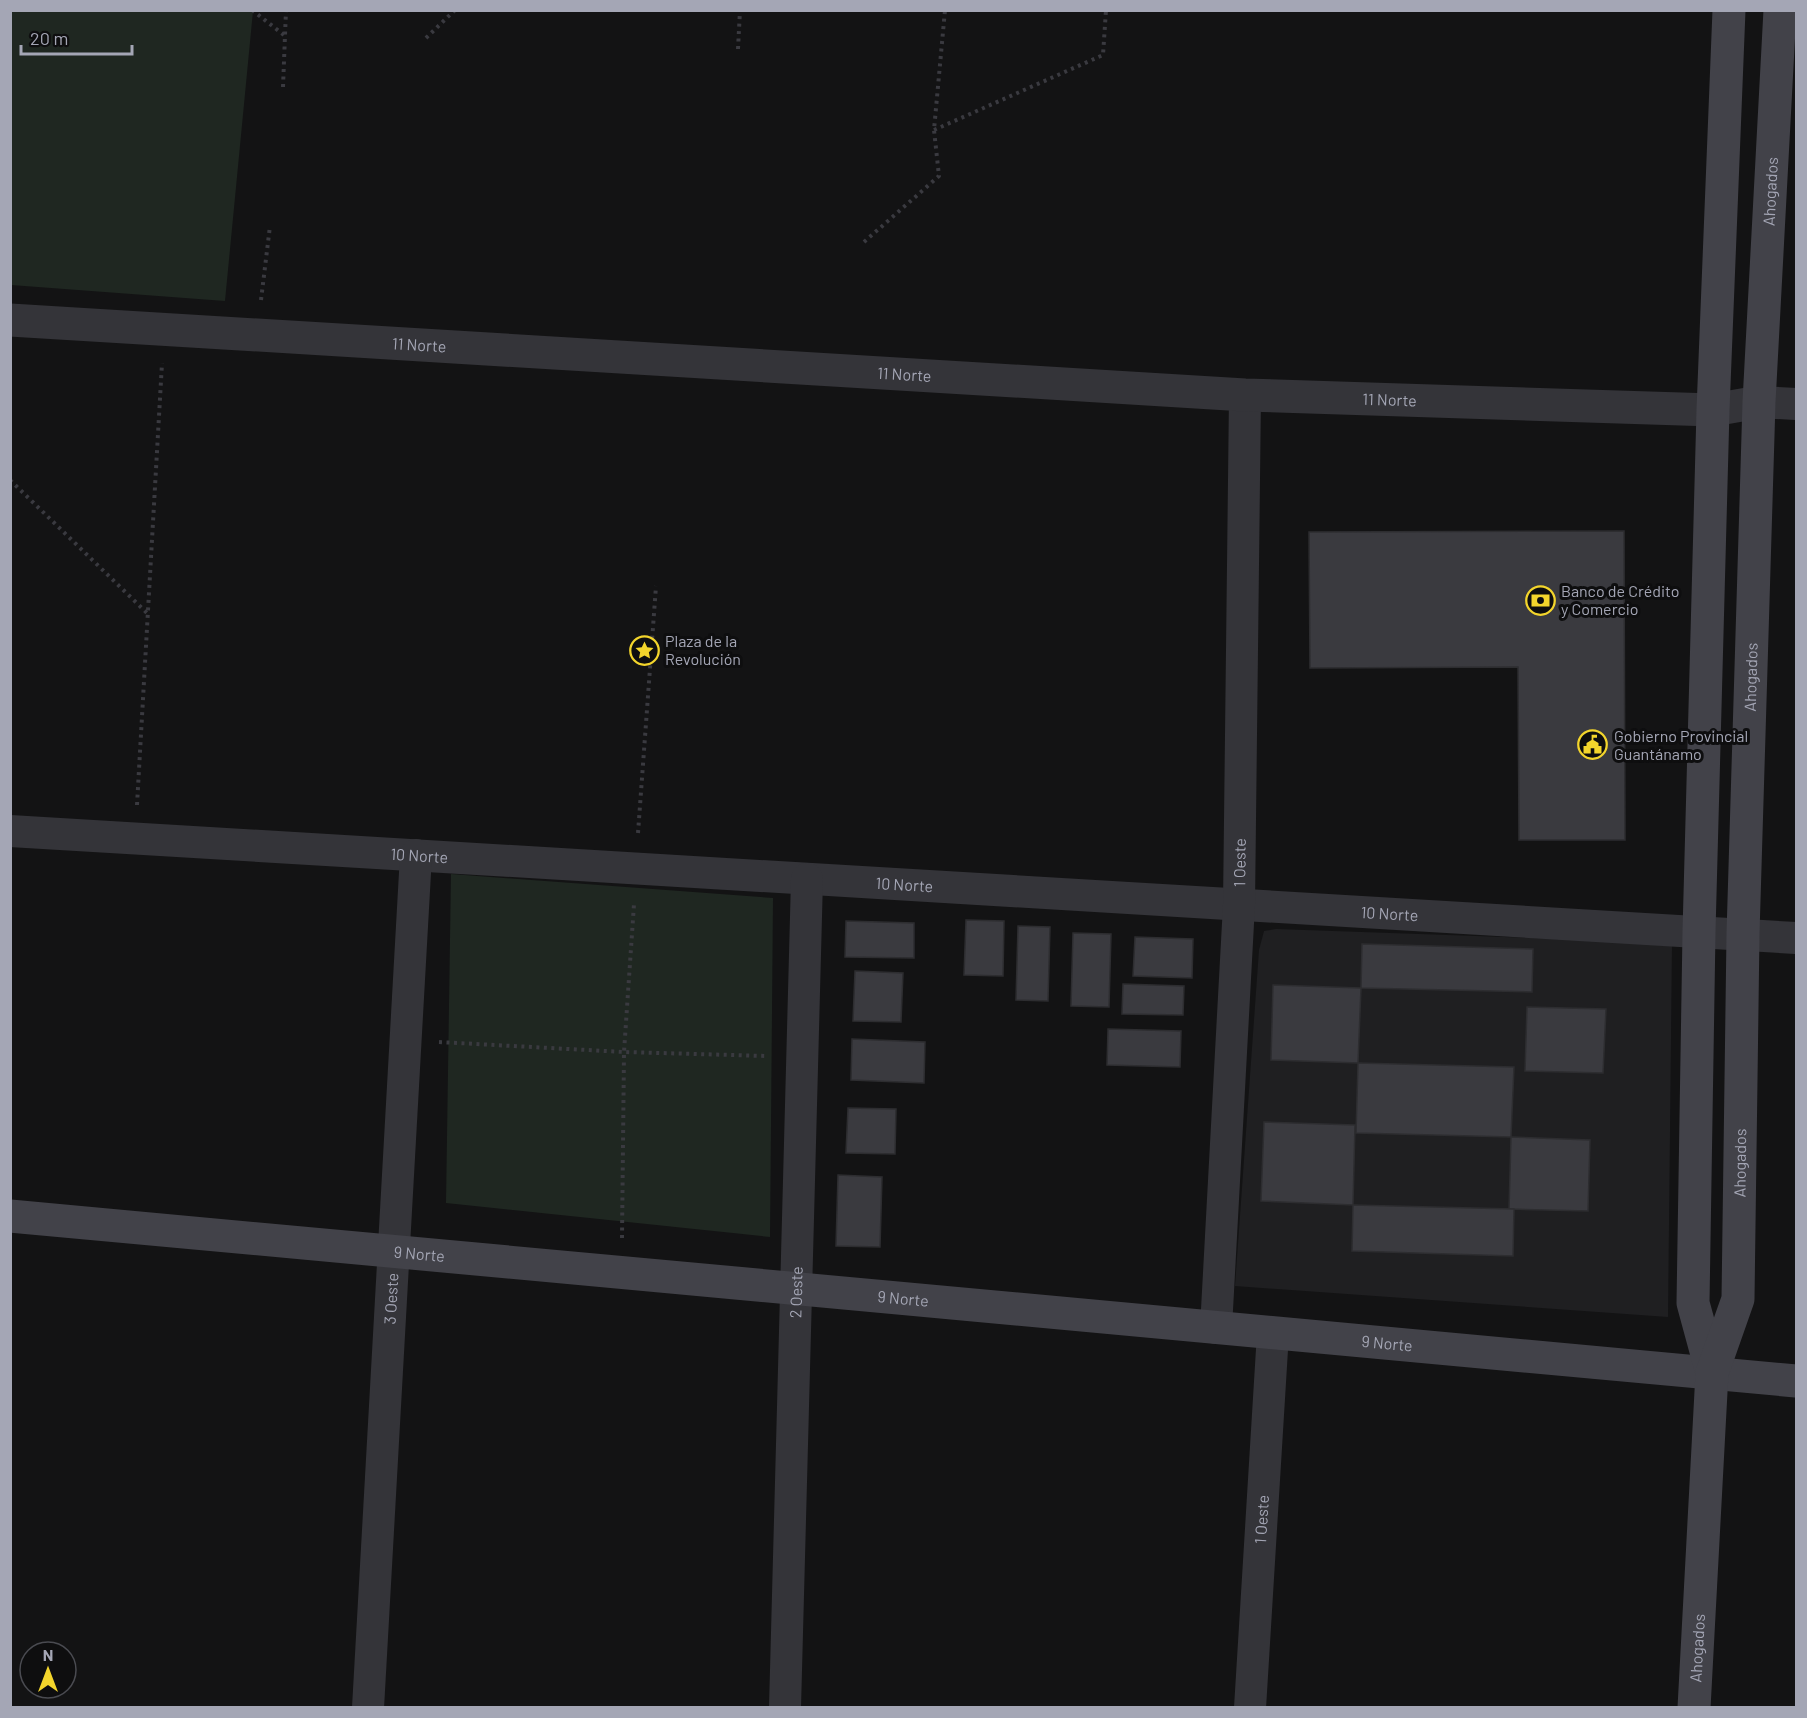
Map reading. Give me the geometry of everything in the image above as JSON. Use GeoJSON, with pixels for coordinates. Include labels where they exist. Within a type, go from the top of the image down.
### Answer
{"type":"FeatureCollection","features":[{"type":"Feature","properties":{"kind":"main road","name":"Ahogados"},"geometry":{"type":"LineString","coordinates":[[1712,1373],[1693,1303],[1699,932],[1713,410],[1729,10]]}},
{"type":"Feature","properties":{"kind":"main road","name":"Ahogados"},"geometry":{"type":"LineString","coordinates":[[1694,1707],[1712,1373],[1738,1299],[1743,934],[1759,402],[1780,10]]}},
{"type":"Feature","properties":{"kind":"main road","name":"9 Norte"},"geometry":{"type":"LineString","coordinates":[[10,1216],[1797,1381]]}},
{"type":"Feature","properties":{"kind":"street","name":"11 Norte"},"geometry":{"type":"LineString","coordinates":[[10,320],[1245,395],[1713,410],[1759,402],[1797,404]]}},
{"type":"Feature","properties":{"kind":"street","name":"1 Oeste"},"geometry":{"type":"LineString","coordinates":[[1216,1328],[1239,905],[1245,395]]}},
{"type":"Feature","properties":{"kind":"street","name":"10 Norte"},"geometry":{"type":"LineString","coordinates":[[10,831],[1797,938]]}},
{"type":"Feature","properties":{"kind":"street","name":"3 Oeste"},"geometry":{"type":"LineString","coordinates":[[368,1707],[416,855]]}},
{"type":"Feature","properties":{"kind":"street","name":"2 Oeste"},"geometry":{"type":"LineString","coordinates":[[785,1707],[807,879]]}},
{"type":"Feature","properties":{"kind":"street","name":"1 Oeste"},"geometry":{"type":"LineString","coordinates":[[1250,1707],[1273,1333]]}},
{"type":"Feature","properties":{"kind":"path"},"geometry":{"type":"LineString","coordinates":[[252,10],[284,35]]}},
{"type":"Feature","properties":{"kind":"path"},"geometry":{"type":"LineString","coordinates":[[283,87],[286,10]]}},
{"type":"Feature","properties":{"kind":"path"},"geometry":{"type":"LineString","coordinates":[[426,38],[455,10]]}},
{"type":"Feature","properties":{"kind":"path"},"geometry":{"type":"LineString","coordinates":[[738,49],[740,10]]}},
{"type":"Feature","properties":{"kind":"path"},"geometry":{"type":"LineString","coordinates":[[864,242],[939,176],[934,130],[945,10]]}},
{"type":"Feature","properties":{"kind":"path"},"geometry":{"type":"LineString","coordinates":[[934,130],[1103,55],[1106,10]]}},
{"type":"Feature","properties":{"kind":"path"},"geometry":{"type":"LineString","coordinates":[[258,335],[270,226]]}},
{"type":"Feature","properties":{"kind":"path"},"geometry":{"type":"LineString","coordinates":[[135,838],[164,330]]}},
{"type":"Feature","properties":{"kind":"path"},"geometry":{"type":"LineString","coordinates":[[10,480],[148,613]]}},
{"type":"Feature","properties":{"kind":"path"},"geometry":{"type":"LineString","coordinates":[[621,1272],[624,1052],[656,586]]}},
{"type":"Feature","properties":{"kind":"path"},"geometry":{"type":"LineString","coordinates":[[405,1041],[624,1052],[802,1057]]}},
{"type":"Feature","properties":{"kind":"shaded area"},"geometry":{"type":"Polygon","coordinates":[[[10,11],[253,11],[225,301],[11,285],[10,11]]]}},
{"type":"Feature","properties":{"kind":"shaded area"},"geometry":{"type":"Polygon","coordinates":[[[451,874],[773,898],[770,1237],[446,1203],[451,874]]]}},
{"type":"Feature","properties":{"kind":"shaded area"},"geometry":{"type":"Polygon","coordinates":[[[1276,929],[1672,943],[1668,1317],[1235,1286],[1259,950],[1264,931],[1276,929]]]}},
{"type":"Feature","properties":{"kind":"building"},"geometry":{"type":"Polygon","coordinates":[[[1624,531],[1625,840],[1519,840],[1518,667],[1310,668],[1309,532],[1624,531]]]}},
{"type":"Feature","properties":{"kind":"building"},"geometry":{"type":"Polygon","coordinates":[[[966,920],[1004,921],[1003,976],[964,975],[966,920]]]}},
{"type":"Feature","properties":{"kind":"building"},"geometry":{"type":"Polygon","coordinates":[[[846,921],[914,923],[914,958],[845,957],[846,921]]]}},
{"type":"Feature","properties":{"kind":"building"},"geometry":{"type":"Polygon","coordinates":[[[1018,926],[1050,927],[1048,1001],[1016,1000],[1018,926]]]}},
{"type":"Feature","properties":{"kind":"building"},"geometry":{"type":"Polygon","coordinates":[[[1073,933],[1111,934],[1109,1007],[1071,1006],[1073,933]]]}},
{"type":"Feature","properties":{"kind":"building"},"geometry":{"type":"Polygon","coordinates":[[[1135,937],[1193,939],[1192,978],[1133,976],[1135,937]]]}},
{"type":"Feature","properties":{"kind":"building"},"geometry":{"type":"Polygon","coordinates":[[[1362,944],[1533,949],[1532,992],[1361,988],[1362,944]]]}},
{"type":"Feature","properties":{"kind":"building"},"geometry":{"type":"Polygon","coordinates":[[[855,971],[903,973],[901,1022],[853,1021],[855,971]]]}},
{"type":"Feature","properties":{"kind":"building"},"geometry":{"type":"Polygon","coordinates":[[[1123,984],[1184,986],[1183,1015],[1122,1014],[1123,984]]]}},
{"type":"Feature","properties":{"kind":"building"},"geometry":{"type":"Polygon","coordinates":[[[1273,985],[1361,988],[1358,1063],[1271,1060],[1273,985]]]}},
{"type":"Feature","properties":{"kind":"building"},"geometry":{"type":"Polygon","coordinates":[[[1527,1007],[1606,1009],[1603,1073],[1525,1071],[1527,1007]]]}},
{"type":"Feature","properties":{"kind":"building"},"geometry":{"type":"Polygon","coordinates":[[[1108,1029],[1181,1031],[1180,1067],[1107,1065],[1108,1029]]]}},
{"type":"Feature","properties":{"kind":"building"},"geometry":{"type":"Polygon","coordinates":[[[852,1039],[925,1042],[924,1083],[851,1080],[852,1039]]]}},
{"type":"Feature","properties":{"kind":"building"},"geometry":{"type":"Polygon","coordinates":[[[1358,1063],[1514,1067],[1511,1137],[1356,1133],[1358,1063]]]}},
{"type":"Feature","properties":{"kind":"building"},"geometry":{"type":"Polygon","coordinates":[[[848,1108],[896,1109],[895,1154],[846,1153],[848,1108]]]}},
{"type":"Feature","properties":{"kind":"building"},"geometry":{"type":"Polygon","coordinates":[[[1264,1122],[1355,1125],[1353,1205],[1261,1201],[1264,1122]]]}},
{"type":"Feature","properties":{"kind":"building"},"geometry":{"type":"Polygon","coordinates":[[[1511,1137],[1590,1140],[1588,1211],[1509,1209],[1511,1137]]]}},
{"type":"Feature","properties":{"kind":"building"},"geometry":{"type":"Polygon","coordinates":[[[838,1175],[882,1177],[880,1247],[836,1246],[838,1175]]]}},
{"type":"Feature","properties":{"kind":"building"},"geometry":{"type":"Polygon","coordinates":[[[1353,1205],[1514,1209],[1513,1256],[1352,1251],[1353,1205]]]}},
{"type":"Feature","properties":{"kind":"place","name":"Banco de Crédito y Comercio"},"geometry":{"type":"Point","coordinates":[1540,600]}},
{"type":"Feature","properties":{"kind":"place","name":"Plaza de la Revolución"},"geometry":{"type":"Point","coordinates":[644,650]}},
{"type":"Feature","properties":{"kind":"place","name":"Gobierno Provincial Guantánamo"},"geometry":{"type":"Point","coordinates":[1593,745]}}]}
